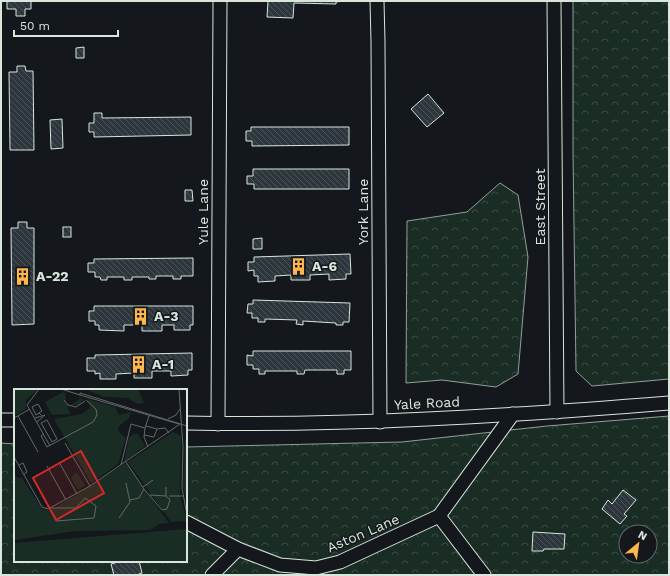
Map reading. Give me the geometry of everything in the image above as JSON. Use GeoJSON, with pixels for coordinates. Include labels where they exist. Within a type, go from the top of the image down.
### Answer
{"type":"FeatureCollection","features":[{"type":"Feature","properties":{"kind":"street","name":"Yule Lane"},"geometry":{"type":"LineString","coordinates":[[218,424],[220,1]]}},
{"type":"Feature","properties":{"kind":"street","name":"York Lane"},"geometry":{"type":"LineString","coordinates":[[377,1],[380,422]]}},
{"type":"Feature","properties":{"kind":"street","name":"East Street"},"geometry":{"type":"LineString","coordinates":[[554,1],[557,412]]}},
{"type":"Feature","properties":{"kind":"street","name":"Yale Road"},"geometry":{"type":"LineString","coordinates":[[187,423],[380,422],[557,412],[669,403]]}},
{"type":"Feature","properties":{"kind":"street","name":"Aston Lane"},"geometry":{"type":"LineString","coordinates":[[187,523],[238,549],[280,565],[316,568],[340,562],[439,516],[512,414]]}},
{"type":"Feature","properties":{"kind":"street"},"geometry":{"type":"LineString","coordinates":[[1,420],[14,420]]}},
{"type":"Feature","properties":{"kind":"street"},"geometry":{"type":"LineString","coordinates":[[439,516],[484,575]]}},
{"type":"Feature","properties":{"kind":"street"},"geometry":{"type":"LineString","coordinates":[[212,575],[238,549]]}},
{"type":"Feature","properties":{"kind":"green space"},"geometry":{"type":"Polygon","coordinates":[[[573,1],[669,1],[669,379],[592,386],[576,371],[573,153],[573,1]]]}},
{"type":"Feature","properties":{"kind":"green space"},"geometry":{"type":"Polygon","coordinates":[[[500,183],[518,195],[528,257],[518,374],[496,387],[442,380],[406,383],[407,221],[467,212],[500,183]]]}},
{"type":"Feature","properties":{"kind":"green space"},"geometry":{"type":"Polygon","coordinates":[[[669,416],[669,575],[1,575],[1,443],[14,444],[14,562],[187,562],[187,447],[402,442],[547,426],[669,416]]]}},
{"type":"Feature","properties":{"kind":"building"},"geometry":{"type":"Polygon","coordinates":[[[7,1],[31,1],[31,9],[25,9],[25,16],[16,16],[16,9],[7,9],[7,1]]]}},
{"type":"Feature","properties":{"kind":"building"},"geometry":{"type":"Polygon","coordinates":[[[268,1],[344,1],[336,2],[336,4],[294,3],[293,18],[267,17],[268,1]]]}},
{"type":"Feature","properties":{"kind":"building"},"geometry":{"type":"Polygon","coordinates":[[[84,47],[84,58],[76,58],[76,48],[84,47]]]}},
{"type":"Feature","properties":{"kind":"building"},"geometry":{"type":"Polygon","coordinates":[[[17,66],[25,66],[26,71],[33,71],[34,150],[10,150],[9,72],[17,72],[17,66]]]}},
{"type":"Feature","properties":{"kind":"building"},"geometry":{"type":"Polygon","coordinates":[[[428,94],[444,113],[427,127],[411,109],[428,94]]]}},
{"type":"Feature","properties":{"kind":"building"},"geometry":{"type":"Polygon","coordinates":[[[94,113],[102,113],[102,118],[191,117],[191,135],[94,137],[94,132],[89,132],[89,123],[94,123],[94,113]]]}},
{"type":"Feature","properties":{"kind":"building"},"geometry":{"type":"Polygon","coordinates":[[[62,119],[63,148],[51,149],[50,120],[62,119]]]}},
{"type":"Feature","properties":{"kind":"building"},"geometry":{"type":"Polygon","coordinates":[[[251,127],[349,127],[349,145],[252,146],[252,141],[246,141],[246,131],[251,131],[251,127]]]}},
{"type":"Feature","properties":{"kind":"building"},"geometry":{"type":"Polygon","coordinates":[[[253,169],[349,169],[349,189],[254,189],[254,184],[247,184],[247,176],[253,176],[253,169]]]}},
{"type":"Feature","properties":{"kind":"building"},"geometry":{"type":"Polygon","coordinates":[[[185,190],[192,190],[193,201],[185,201],[185,190]]]}},
{"type":"Feature","properties":{"kind":"building","name":"A-22"},"geometry":{"type":"Polygon","coordinates":[[[18,222],[27,222],[27,228],[34,228],[34,324],[12,325],[11,228],[18,228],[18,222]]]}},
{"type":"Feature","properties":{"kind":"building"},"geometry":{"type":"Polygon","coordinates":[[[63,227],[71,227],[71,237],[63,237],[63,227]]]}},
{"type":"Feature","properties":{"kind":"building"},"geometry":{"type":"Polygon","coordinates":[[[262,238],[262,249],[253,249],[253,239],[262,238]]]}},
{"type":"Feature","properties":{"kind":"building","name":"A-6"},"geometry":{"type":"Polygon","coordinates":[[[350,254],[351,274],[346,274],[346,279],[329,280],[329,274],[310,275],[310,280],[291,280],[291,275],[275,276],[275,281],[258,282],[258,276],[254,276],[254,270],[248,271],[248,262],[254,262],[254,257],[350,254]]]}},
{"type":"Feature","properties":{"kind":"building"},"geometry":{"type":"Polygon","coordinates":[[[193,258],[193,276],[181,276],[181,279],[173,279],[173,276],[156,276],[156,279],[149,279],[149,277],[132,277],[132,280],[124,280],[124,277],[107,277],[107,280],[101,280],[100,277],[95,277],[95,272],[88,272],[88,263],[94,263],[94,259],[193,258]]]}},
{"type":"Feature","properties":{"kind":"building"},"geometry":{"type":"Polygon","coordinates":[[[253,300],[350,303],[349,322],[343,322],[343,325],[336,325],[336,323],[303,321],[303,325],[296,324],[297,320],[265,319],[265,322],[258,322],[258,318],[252,318],[252,313],[247,313],[248,304],[253,304],[253,300]]]}},
{"type":"Feature","properties":{"kind":"building","name":"A-3"},"geometry":{"type":"Polygon","coordinates":[[[94,306],[193,306],[193,325],[190,325],[190,330],[174,330],[174,325],[162,325],[162,331],[142,331],[142,325],[124,325],[124,331],[99,330],[99,325],[95,325],[95,321],[89,321],[89,311],[94,311],[94,306]]]}},
{"type":"Feature","properties":{"kind":"building"},"geometry":{"type":"Polygon","coordinates":[[[253,351],[351,351],[351,370],[344,370],[344,374],[337,374],[337,370],[305,370],[304,374],[297,374],[297,371],[265,371],[265,374],[259,374],[259,369],[253,369],[253,365],[247,365],[247,355],[253,356],[253,351]]]}},
{"type":"Feature","properties":{"kind":"building","name":"A-1"},"geometry":{"type":"Polygon","coordinates":[[[192,353],[192,370],[188,370],[188,375],[171,376],[171,371],[152,371],[152,378],[134,378],[134,373],[116,374],[116,379],[100,379],[100,373],[95,374],[95,371],[87,371],[87,358],[95,358],[95,355],[192,353]]]}},
{"type":"Feature","properties":{"kind":"building"},"geometry":{"type":"Polygon","coordinates":[[[623,490],[636,500],[624,514],[627,516],[620,524],[602,509],[608,500],[612,504],[623,490]]]}},
{"type":"Feature","properties":{"kind":"building"},"geometry":{"type":"Polygon","coordinates":[[[533,532],[565,534],[564,549],[544,549],[543,551],[532,551],[533,532]]]}},
{"type":"Feature","properties":{"kind":"building"},"geometry":{"type":"Polygon","coordinates":[[[118,562],[139,562],[142,573],[136,575],[114,575],[111,564],[118,562]]]}},
{"type":"Feature","properties":{"kind":"place","name":"A-6"},"geometry":{"type":"Point","coordinates":[299,266]}},
{"type":"Feature","properties":{"kind":"place","name":"A-22"},"geometry":{"type":"Point","coordinates":[23,276]}},
{"type":"Feature","properties":{"kind":"place","name":"A-3"},"geometry":{"type":"Point","coordinates":[141,316]}},
{"type":"Feature","properties":{"kind":"place","name":"A-1"},"geometry":{"type":"Point","coordinates":[139,364]}}]}
